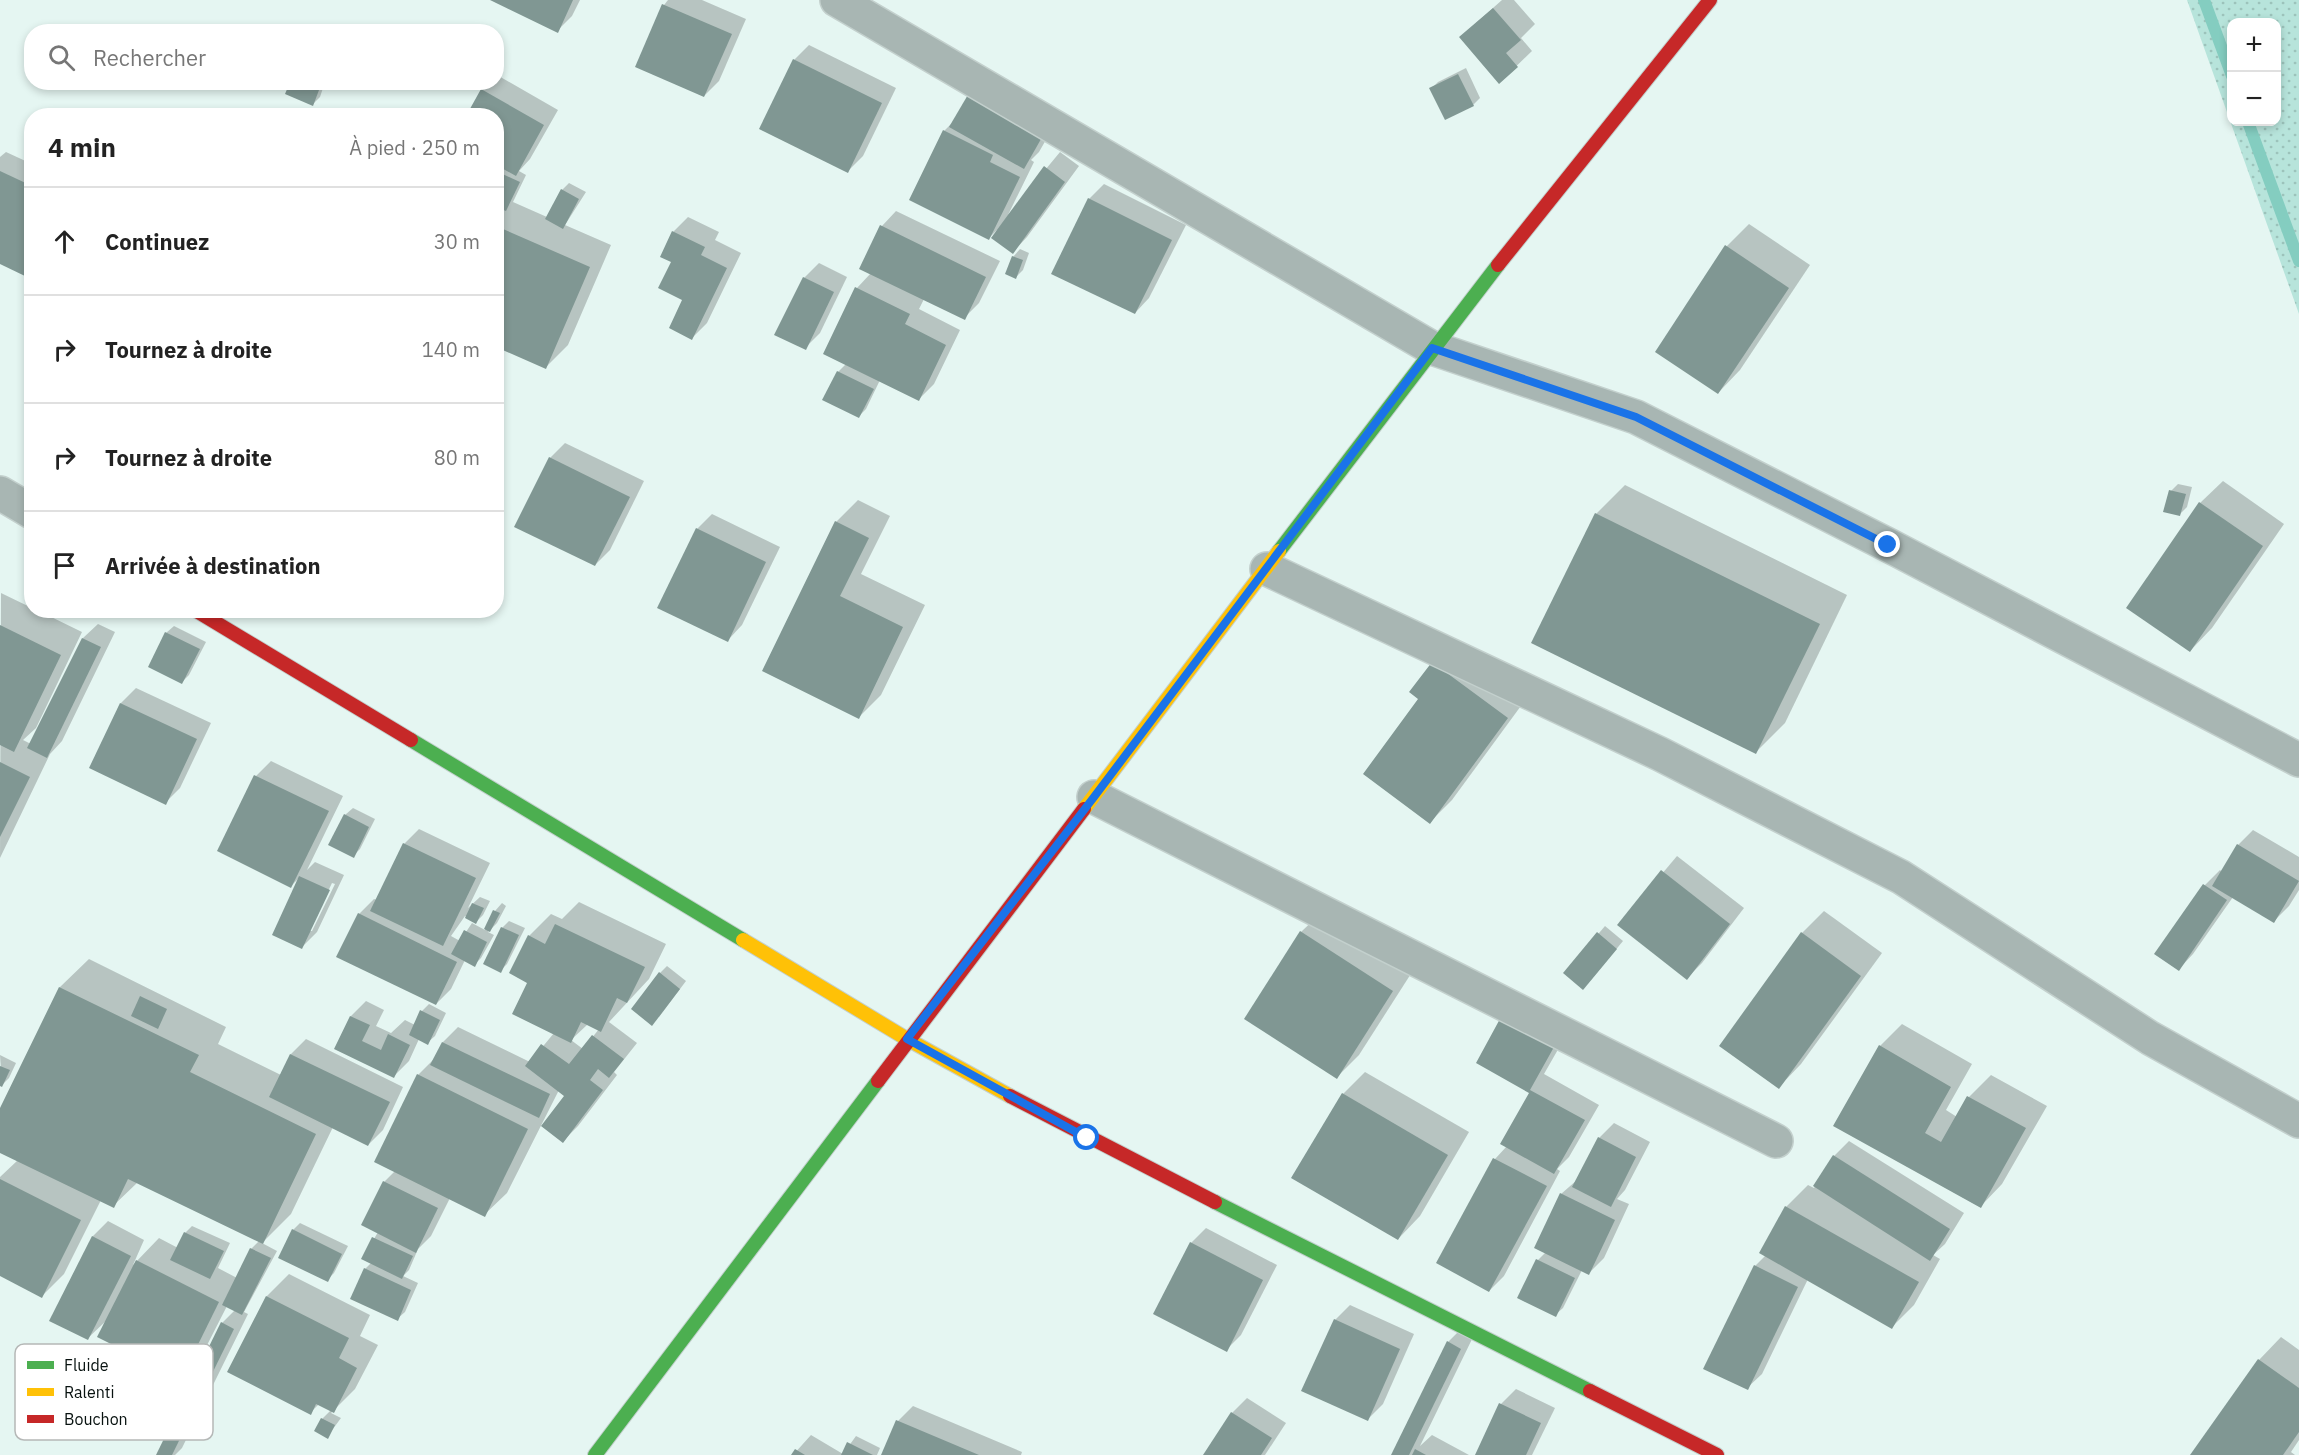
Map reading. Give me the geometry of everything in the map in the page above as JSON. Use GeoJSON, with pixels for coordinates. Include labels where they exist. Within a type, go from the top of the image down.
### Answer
{"type":"FeatureCollection","features":[{"type":"Feature","properties":{"kind":"street"},"geometry":{"type":"LineString","coordinates":[[837,0],[1432,348],[1636,417],[1888,545],[2299,760]]}},
{"type":"Feature","properties":{"kind":"street"},"geometry":{"type":"LineString","coordinates":[[595,1455],[907,1039],[1094,797],[1432,348],[1710,0]]}},
{"type":"Feature","properties":{"kind":"street"},"geometry":{"type":"LineString","coordinates":[[0,493],[24,507]]}},
{"type":"Feature","properties":{"kind":"street"},"geometry":{"type":"LineString","coordinates":[[1267,569],[1660,754],[1901,878],[2150,1038],[2299,1121]]}},
{"type":"Feature","properties":{"kind":"street"},"geometry":{"type":"LineString","coordinates":[[208,618],[907,1039],[1087,1138],[1717,1455]]}},
{"type":"Feature","properties":{"kind":"street"},"geometry":{"type":"LineString","coordinates":[[1094,797],[1776,1141]]}},
{"type":"Feature","properties":{"kind":"green space"},"geometry":{"type":"Polygon","coordinates":[[[2187,0],[2299,0],[2299,314],[2232,126],[2281,126],[2281,18],[2227,18],[2227,112],[2187,0]]]}},
{"type":"Feature","properties":{"kind":"building"},"geometry":{"type":"Polygon","coordinates":[[[490,0],[573,0],[558,33],[490,0]]]}},
{"type":"Feature","properties":{"kind":"building"},"geometry":{"type":"Polygon","coordinates":[[[662,4],[732,34],[704,97],[635,67],[662,4]]]}},
{"type":"Feature","properties":{"kind":"building"},"geometry":{"type":"Polygon","coordinates":[[[1493,8],[1521,40],[1506,53],[1518,67],[1499,84],[1459,37],[1493,8]]]}},
{"type":"Feature","properties":{"kind":"building"},"geometry":{"type":"Polygon","coordinates":[[[793,59],[882,103],[848,173],[759,129],[793,59]]]}},
{"type":"Feature","properties":{"kind":"building"},"geometry":{"type":"Polygon","coordinates":[[[1458,74],[1474,106],[1445,120],[1429,88],[1458,74]]]}},
{"type":"Feature","properties":{"kind":"building"},"geometry":{"type":"Polygon","coordinates":[[[287,90],[319,90],[313,106],[285,94],[287,90]]]}},
{"type":"Feature","properties":{"kind":"building"},"geometry":{"type":"Polygon","coordinates":[[[480,90],[483,90],[544,125],[516,176],[504,169],[504,108],[470,108],[480,90]]]}},
{"type":"Feature","properties":{"kind":"building"},"geometry":{"type":"Polygon","coordinates":[[[969,93],[1045,132],[1024,169],[949,127],[969,93]]]}},
{"type":"Feature","properties":{"kind":"building"},"geometry":{"type":"Polygon","coordinates":[[[943,130],[993,155],[990,162],[1020,177],[989,240],[909,200],[943,130]]]}},
{"type":"Feature","properties":{"kind":"building"},"geometry":{"type":"Polygon","coordinates":[[[1044,166],[1065,182],[1013,254],[991,238],[1044,166]]]}},
{"type":"Feature","properties":{"kind":"building"},"geometry":{"type":"Polygon","coordinates":[[[0,171],[24,182],[24,276],[0,264],[0,171]]]}},
{"type":"Feature","properties":{"kind":"building"},"geometry":{"type":"Polygon","coordinates":[[[504,175],[520,182],[506,211],[504,210],[504,175]]]}},
{"type":"Feature","properties":{"kind":"building"},"geometry":{"type":"Polygon","coordinates":[[[561,189],[579,199],[563,229],[545,219],[561,189]]]}},
{"type":"Feature","properties":{"kind":"building"},"geometry":{"type":"Polygon","coordinates":[[[1088,198],[1172,240],[1135,314],[1051,274],[1088,198]]]}},
{"type":"Feature","properties":{"kind":"building"},"geometry":{"type":"Polygon","coordinates":[[[880,225],[986,277],[965,320],[859,269],[880,225]]]}},
{"type":"Feature","properties":{"kind":"building"},"geometry":{"type":"Polygon","coordinates":[[[504,229],[590,267],[546,369],[504,351],[504,229]]]}},
{"type":"Feature","properties":{"kind":"building"},"geometry":{"type":"Polygon","coordinates":[[[672,231],[705,247],[701,255],[727,268],[692,340],[669,328],[682,300],[658,288],[671,262],[660,257],[672,231]]]}},
{"type":"Feature","properties":{"kind":"building"},"geometry":{"type":"Polygon","coordinates":[[[1725,245],[1789,288],[1718,394],[1655,352],[1725,245]]]}},
{"type":"Feature","properties":{"kind":"building"},"geometry":{"type":"Polygon","coordinates":[[[1012,256],[1023,260],[1016,279],[1005,274],[1012,256]]]}},
{"type":"Feature","properties":{"kind":"building"},"geometry":{"type":"Polygon","coordinates":[[[803,277],[834,292],[806,350],[774,335],[803,277]]]}},
{"type":"Feature","properties":{"kind":"building"},"geometry":{"type":"Polygon","coordinates":[[[855,287],[910,314],[905,324],[946,345],[919,401],[823,354],[855,287]]]}},
{"type":"Feature","properties":{"kind":"building"},"geometry":{"type":"Polygon","coordinates":[[[837,371],[874,389],[859,418],[822,400],[837,371]]]}},
{"type":"Feature","properties":{"kind":"building"},"geometry":{"type":"Polygon","coordinates":[[[549,457],[630,497],[595,566],[514,527],[549,457]]]}},
{"type":"Feature","properties":{"kind":"building"},"geometry":{"type":"Polygon","coordinates":[[[2169,490],[2186,494],[2180,516],[2163,512],[2169,490]]]}},
{"type":"Feature","properties":{"kind":"building"},"geometry":{"type":"Polygon","coordinates":[[[2199,502],[2263,546],[2190,652],[2126,608],[2199,502]]]}},
{"type":"Feature","properties":{"kind":"building"},"geometry":{"type":"Polygon","coordinates":[[[1595,513],[1820,624],[1756,754],[1531,643],[1595,513]]]}},
{"type":"Feature","properties":{"kind":"building"},"geometry":{"type":"Polygon","coordinates":[[[835,521],[869,538],[840,596],[903,627],[859,719],[762,671],[835,521]]]}},
{"type":"Feature","properties":{"kind":"building"},"geometry":{"type":"Polygon","coordinates":[[[696,528],[766,562],[728,642],[657,608],[696,528]]]}},
{"type":"Feature","properties":{"kind":"building"},"geometry":{"type":"Polygon","coordinates":[[[0,625],[61,655],[14,752],[0,745],[0,625]]]}},
{"type":"Feature","properties":{"kind":"building"},"geometry":{"type":"Polygon","coordinates":[[[165,632],[200,649],[182,684],[148,667],[165,632]]]}},
{"type":"Feature","properties":{"kind":"building"},"geometry":{"type":"Polygon","coordinates":[[[82,638],[101,647],[47,758],[27,748],[82,638]]]}},
{"type":"Feature","properties":{"kind":"building"},"geometry":{"type":"Polygon","coordinates":[[[1432,662],[1508,718],[1430,824],[1363,774],[1418,699],[1409,692],[1432,662]]]}},
{"type":"Feature","properties":{"kind":"building"},"geometry":{"type":"Polygon","coordinates":[[[120,703],[197,739],[166,805],[89,768],[120,703]]]}},
{"type":"Feature","properties":{"kind":"building"},"geometry":{"type":"Polygon","coordinates":[[[0,762],[30,777],[0,837],[0,762]]]}},
{"type":"Feature","properties":{"kind":"building"},"geometry":{"type":"Polygon","coordinates":[[[254,775],[329,811],[291,888],[217,851],[254,775]]]}},
{"type":"Feature","properties":{"kind":"building"},"geometry":{"type":"Polygon","coordinates":[[[344,814],[369,827],[354,858],[328,845],[344,814]]]}},
{"type":"Feature","properties":{"kind":"building"},"geometry":{"type":"Polygon","coordinates":[[[403,843],[476,878],[443,946],[370,911],[403,843]]]}},
{"type":"Feature","properties":{"kind":"building"},"geometry":{"type":"Polygon","coordinates":[[[2237,844],[2299,881],[2274,923],[2212,886],[2237,844]]]}},
{"type":"Feature","properties":{"kind":"building"},"geometry":{"type":"Polygon","coordinates":[[[1661,870],[1730,924],[1687,980],[1617,925],[1661,870]]]}},
{"type":"Feature","properties":{"kind":"building"},"geometry":{"type":"Polygon","coordinates":[[[299,876],[330,890],[302,949],[272,935],[299,876]]]}},
{"type":"Feature","properties":{"kind":"building"},"geometry":{"type":"Polygon","coordinates":[[[2203,884],[2227,900],[2179,971],[2154,954],[2203,884]]]}},
{"type":"Feature","properties":{"kind":"building"},"geometry":{"type":"Polygon","coordinates":[[[472,903],[484,908],[476,924],[465,918],[472,903]]]}},
{"type":"Feature","properties":{"kind":"building"},"geometry":{"type":"Polygon","coordinates":[[[493,910],[500,913],[490,932],[484,929],[493,910]]]}},
{"type":"Feature","properties":{"kind":"building"},"geometry":{"type":"Polygon","coordinates":[[[358,913],[457,962],[436,1005],[336,957],[358,913]]]}},
{"type":"Feature","properties":{"kind":"building"},"geometry":{"type":"Polygon","coordinates":[[[555,924],[645,967],[627,1003],[617,998],[601,1032],[581,1022],[571,1043],[512,1014],[527,983],[509,973],[528,935],[545,944],[555,924]]]}},
{"type":"Feature","properties":{"kind":"building"},"geometry":{"type":"Polygon","coordinates":[[[501,927],[519,935],[501,973],[483,964],[501,927]]]}},
{"type":"Feature","properties":{"kind":"building"},"geometry":{"type":"Polygon","coordinates":[[[464,930],[487,942],[475,967],[451,954],[464,930]]]}},
{"type":"Feature","properties":{"kind":"building"},"geometry":{"type":"Polygon","coordinates":[[[1300,931],[1393,991],[1337,1079],[1244,1019],[1300,931]]]}},
{"type":"Feature","properties":{"kind":"building"},"geometry":{"type":"Polygon","coordinates":[[[1597,932],[1617,949],[1583,990],[1563,973],[1597,932]]]}},
{"type":"Feature","properties":{"kind":"building"},"geometry":{"type":"Polygon","coordinates":[[[1801,932],[1861,976],[1779,1089],[1719,1046],[1801,932]]]}},
{"type":"Feature","properties":{"kind":"building"},"geometry":{"type":"Polygon","coordinates":[[[659,972],[680,989],[652,1026],[631,1009],[659,972]]]}},
{"type":"Feature","properties":{"kind":"building"},"geometry":{"type":"Polygon","coordinates":[[[59,987],[199,1055],[190,1072],[316,1134],[263,1244],[128,1179],[114,1208],[0,1153],[0,1108],[59,987]]]}},
{"type":"Feature","properties":{"kind":"building"},"geometry":{"type":"Polygon","coordinates":[[[140,996],[167,1009],[158,1029],[131,1016],[140,996]]]}},
{"type":"Feature","properties":{"kind":"building"},"geometry":{"type":"Polygon","coordinates":[[[420,1010],[440,1020],[428,1045],[409,1035],[420,1010]]]}},
{"type":"Feature","properties":{"kind":"building"},"geometry":{"type":"Polygon","coordinates":[[[350,1016],[370,1025],[362,1041],[381,1050],[388,1034],[410,1045],[394,1078],[334,1049],[350,1016]]]}},
{"type":"Feature","properties":{"kind":"building"},"geometry":{"type":"Polygon","coordinates":[[[1501,1017],[1554,1047],[1530,1090],[1585,1120],[1554,1174],[1500,1144],[1529,1093],[1476,1063],[1501,1017]]]}},
{"type":"Feature","properties":{"kind":"building"},"geometry":{"type":"Polygon","coordinates":[[[592,1035],[624,1059],[609,1078],[598,1069],[590,1080],[603,1090],[563,1143],[541,1126],[564,1096],[525,1066],[541,1044],[569,1064],[592,1035]]]}},
{"type":"Feature","properties":{"kind":"building"},"geometry":{"type":"Polygon","coordinates":[[[442,1042],[550,1094],[539,1118],[430,1065],[442,1042]]]}},
{"type":"Feature","properties":{"kind":"building"},"geometry":{"type":"Polygon","coordinates":[[[1879,1045],[1951,1087],[1925,1133],[1941,1142],[1967,1096],[2026,1128],[1981,1208],[1833,1126],[1879,1045]]]}},
{"type":"Feature","properties":{"kind":"building"},"geometry":{"type":"Polygon","coordinates":[[[290,1054],[390,1102],[368,1146],[269,1097],[290,1054]]]}},
{"type":"Feature","properties":{"kind":"building"},"geometry":{"type":"Polygon","coordinates":[[[0,1066],[10,1070],[2,1087],[0,1086],[0,1066]]]}},
{"type":"Feature","properties":{"kind":"building"},"geometry":{"type":"Polygon","coordinates":[[[417,1074],[528,1129],[485,1217],[374,1162],[417,1074]]]}},
{"type":"Feature","properties":{"kind":"building"},"geometry":{"type":"Polygon","coordinates":[[[1342,1093],[1448,1155],[1398,1240],[1291,1178],[1342,1093]]]}},
{"type":"Feature","properties":{"kind":"building"},"geometry":{"type":"Polygon","coordinates":[[[1598,1137],[1636,1157],[1611,1207],[1572,1187],[1598,1137]]]}},
{"type":"Feature","properties":{"kind":"building"},"geometry":{"type":"Polygon","coordinates":[[[1833,1155],[1950,1229],[1930,1261],[1813,1186],[1833,1155]]]}},
{"type":"Feature","properties":{"kind":"building"},"geometry":{"type":"Polygon","coordinates":[[[1493,1158],[1547,1186],[1489,1292],[1436,1263],[1493,1158]]]}},
{"type":"Feature","properties":{"kind":"building"},"geometry":{"type":"Polygon","coordinates":[[[0,1179],[81,1220],[42,1298],[0,1276],[0,1179]]]}},
{"type":"Feature","properties":{"kind":"building"},"geometry":{"type":"Polygon","coordinates":[[[383,1181],[438,1208],[416,1253],[361,1225],[383,1181]]]}},
{"type":"Feature","properties":{"kind":"building"},"geometry":{"type":"Polygon","coordinates":[[[1560,1193],[1615,1220],[1589,1275],[1534,1248],[1560,1193]]]}},
{"type":"Feature","properties":{"kind":"building"},"geometry":{"type":"Polygon","coordinates":[[[1785,1206],[1919,1282],[1892,1329],[1759,1253],[1785,1206]]]}},
{"type":"Feature","properties":{"kind":"building"},"geometry":{"type":"Polygon","coordinates":[[[292,1229],[342,1254],[328,1282],[278,1258],[292,1229]]]}},
{"type":"Feature","properties":{"kind":"building"},"geometry":{"type":"Polygon","coordinates":[[[184,1232],[224,1251],[210,1279],[170,1260],[184,1232]]]}},
{"type":"Feature","properties":{"kind":"building"},"geometry":{"type":"Polygon","coordinates":[[[92,1236],[131,1256],[88,1340],[49,1321],[92,1236]]]}},
{"type":"Feature","properties":{"kind":"building"},"geometry":{"type":"Polygon","coordinates":[[[372,1237],[413,1256],[402,1279],[361,1259],[372,1237]]]}},
{"type":"Feature","properties":{"kind":"building"},"geometry":{"type":"Polygon","coordinates":[[[1190,1242],[1263,1280],[1227,1352],[1153,1314],[1190,1242]]]}},
{"type":"Feature","properties":{"kind":"building"},"geometry":{"type":"Polygon","coordinates":[[[250,1248],[271,1258],[242,1315],[222,1305],[250,1248]]]}},
{"type":"Feature","properties":{"kind":"building"},"geometry":{"type":"Polygon","coordinates":[[[1536,1259],[1575,1278],[1556,1317],[1517,1298],[1536,1259]]]}},
{"type":"Feature","properties":{"kind":"building"},"geometry":{"type":"Polygon","coordinates":[[[136,1260],[219,1302],[198,1344],[111,1344],[97,1337],[136,1260]]]}},
{"type":"Feature","properties":{"kind":"building"},"geometry":{"type":"Polygon","coordinates":[[[1754,1265],[1798,1287],[1748,1390],[1703,1369],[1754,1265]]]}},
{"type":"Feature","properties":{"kind":"building"},"geometry":{"type":"Polygon","coordinates":[[[364,1268],[411,1290],[398,1321],[350,1299],[364,1268]]]}},
{"type":"Feature","properties":{"kind":"building"},"geometry":{"type":"Polygon","coordinates":[[[266,1296],[349,1338],[339,1358],[357,1368],[334,1413],[316,1404],[311,1415],[227,1372],[266,1296]]]}},
{"type":"Feature","properties":{"kind":"building"},"geometry":{"type":"Polygon","coordinates":[[[1334,1319],[1400,1349],[1368,1421],[1301,1391],[1334,1319]]]}},
{"type":"Feature","properties":{"kind":"building"},"geometry":{"type":"Polygon","coordinates":[[[221,1322],[234,1329],[213,1372],[213,1344],[210,1344],[221,1322]]]}},
{"type":"Feature","properties":{"kind":"building"},"geometry":{"type":"Polygon","coordinates":[[[1447,1341],[1461,1349],[1409,1455],[1391,1455],[1447,1341]]]}},
{"type":"Feature","properties":{"kind":"building"},"geometry":{"type":"Polygon","coordinates":[[[2258,1359],[2299,1388],[2299,1432],[2283,1455],[2190,1455],[2258,1359]]]}},
{"type":"Feature","properties":{"kind":"building"},"geometry":{"type":"Polygon","coordinates":[[[1499,1403],[1541,1423],[1526,1455],[1475,1455],[1499,1403]]]}},
{"type":"Feature","properties":{"kind":"building"},"geometry":{"type":"Polygon","coordinates":[[[1231,1412],[1272,1438],[1261,1455],[1203,1455],[1231,1412]]]}},
{"type":"Feature","properties":{"kind":"building"},"geometry":{"type":"Polygon","coordinates":[[[321,1418],[335,1425],[328,1439],[314,1431],[321,1418]]]}},
{"type":"Feature","properties":{"kind":"building"},"geometry":{"type":"Polygon","coordinates":[[[896,1420],[979,1455],[881,1455],[896,1420]]]}},
{"type":"Feature","properties":{"kind":"building"},"geometry":{"type":"Polygon","coordinates":[[[163,1440],[179,1440],[172,1455],[156,1455],[163,1440]]]}},
{"type":"Feature","properties":{"kind":"building"},"geometry":{"type":"Polygon","coordinates":[[[847,1442],[873,1455],[841,1455],[847,1442]]]}},
{"type":"Feature","properties":{"kind":"building"},"geometry":{"type":"Polygon","coordinates":[[[795,1449],[805,1455],[791,1455],[795,1449]]]}},
{"type":"Feature","properties":{"kind":"building"},"geometry":{"type":"Polygon","coordinates":[[[1415,1449],[1426,1455],[1412,1455],[1415,1449]]]}},
{"type":"Feature","properties":{"kind":"waterway"},"geometry":{"type":"LineString","coordinates":[[2204,0],[2231,72]]}},
{"type":"Feature","properties":{"kind":"waterway"},"geometry":{"type":"LineString","coordinates":[[2249,126],[2299,261]]}},
{"type":"Feature","properties":{"kind":"traffic: fast"},"geometry":{"type":"LineString","coordinates":[[1279,551],[1498,265]]}},
{"type":"Feature","properties":{"kind":"traffic: fast"},"geometry":{"type":"LineString","coordinates":[[411,740],[743,940]]}},
{"type":"Feature","properties":{"kind":"traffic: fast"},"geometry":{"type":"LineString","coordinates":[[595,1455],[878,1081]]}},
{"type":"Feature","properties":{"kind":"traffic: fast"},"geometry":{"type":"LineString","coordinates":[[1215,1202],[1590,1391]]}},
{"type":"Feature","properties":{"kind":"traffic: slow"},"geometry":{"type":"LineString","coordinates":[[1084,809],[1279,551]]}},
{"type":"Feature","properties":{"kind":"traffic: slow"},"geometry":{"type":"LineString","coordinates":[[743,940],[907,1039],[1010,1096]]}},
{"type":"Feature","properties":{"kind":"traffic: jam"},"geometry":{"type":"LineString","coordinates":[[1498,265],[1710,0]]}},
{"type":"Feature","properties":{"kind":"traffic: jam"},"geometry":{"type":"LineString","coordinates":[[208,618],[411,740]]}},
{"type":"Feature","properties":{"kind":"traffic: jam"},"geometry":{"type":"LineString","coordinates":[[878,1081],[1084,809]]}},
{"type":"Feature","properties":{"kind":"traffic: jam"},"geometry":{"type":"LineString","coordinates":[[1010,1096],[1215,1202]]}},
{"type":"Feature","properties":{"kind":"traffic: jam"},"geometry":{"type":"LineString","coordinates":[[1590,1391],[1717,1455]]}},
{"type":"Feature","properties":{"kind":"route"},"geometry":{"type":"LineString","coordinates":[[1087,1138],[907,1039],[1094,797],[1432,348],[1636,417],[1888,545]]}}]}
